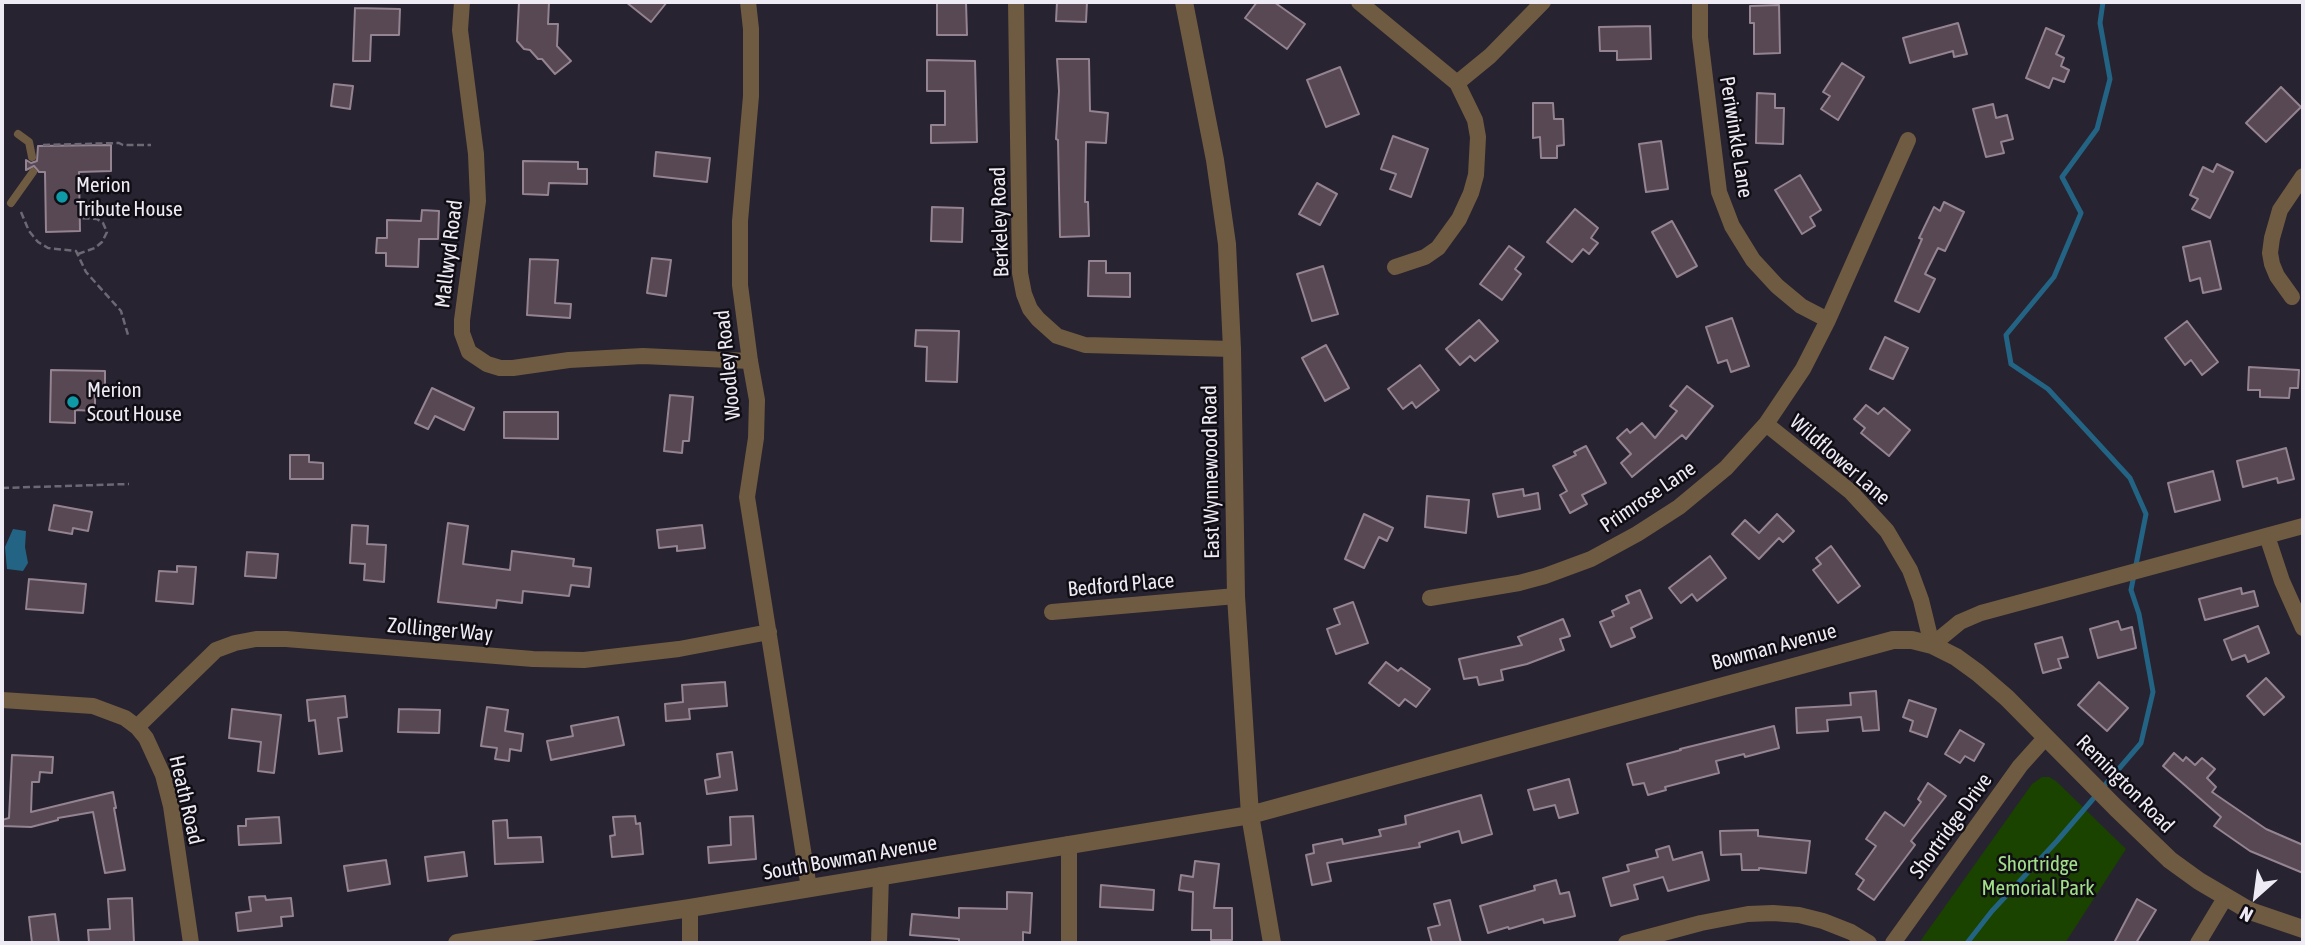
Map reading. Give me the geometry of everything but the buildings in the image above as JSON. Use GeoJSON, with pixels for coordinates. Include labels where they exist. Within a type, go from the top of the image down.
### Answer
{"type":"FeatureCollection","features":[{"type":"Feature","properties":{"kind":"street","name":"Mallwyd Road"},"geometry":{"type":"LineString","coordinates":[[462,2],[461,41],[476,154],[478,201],[462,320],[462,333],[469,352],[487,364],[513,369],[569,360],[643,356],[750,361]]}},
{"type":"Feature","properties":{"kind":"street","name":"Woodley Road"},"geometry":{"type":"LineString","coordinates":[[748,2],[751,29],[751,96],[740,221],[740,285],[757,400],[756,438],[747,497],[809,888]]}},
{"type":"Feature","properties":{"kind":"street","name":"Berkeley Road"},"geometry":{"type":"LineString","coordinates":[[1016,2],[1020,274],[1030,309],[1057,336],[1085,345],[1232,349]]}},
{"type":"Feature","properties":{"kind":"street","name":"East Wynnewood Road"},"geometry":{"type":"LineString","coordinates":[[1184,2],[1216,160],[1227,244],[1232,349],[1236,596],[1250,815],[1272,943]]}},
{"type":"Feature","properties":{"kind":"street"},"geometry":{"type":"LineString","coordinates":[[1359,2],[1457,83],[1475,120],[1478,138],[1471,193],[1459,219],[1438,248],[1425,257],[1395,267]]}},
{"type":"Feature","properties":{"kind":"street"},"geometry":{"type":"LineString","coordinates":[[1457,83],[1489,56],[1543,2]]}},
{"type":"Feature","properties":{"kind":"street","name":"Periwinkle Lane"},"geometry":{"type":"LineString","coordinates":[[1700,2],[1700,37],[1719,192],[1732,226],[1753,260],[1777,286],[1801,306],[1828,320]]}},
{"type":"Feature","properties":{"kind":"street","name":"Primrose Lane"},"geometry":{"type":"LineString","coordinates":[[1430,598],[1519,583],[1591,559],[1679,507],[1726,468],[1766,424],[1803,369],[1828,320],[1908,140]]}},
{"type":"Feature","properties":{"kind":"street"},"geometry":{"type":"LineString","coordinates":[[2292,297],[2272,264],[2272,238],[2280,210],[2303,176]]}},
{"type":"Feature","properties":{"kind":"street","name":"Wildflower Lane"},"geometry":{"type":"LineString","coordinates":[[1766,424],[1851,492],[1887,531],[1910,570],[1922,600],[1932,645]]}},
{"type":"Feature","properties":{"kind":"street"},"geometry":{"type":"LineString","coordinates":[[1932,645],[1960,622],[1981,613],[2303,526]]}},
{"type":"Feature","properties":{"kind":"street"},"geometry":{"type":"LineString","coordinates":[[2267,536],[2282,581],[2303,628]]}},
{"type":"Feature","properties":{"kind":"street","name":"Bedford Place"},"geometry":{"type":"LineString","coordinates":[[1052,612],[1236,596]]}},
{"type":"Feature","properties":{"kind":"street","name":"Zollinger Way"},"geometry":{"type":"LineString","coordinates":[[138,727],[216,650],[256,639],[286,639],[533,659],[584,660],[678,649],[769,632]]}},
{"type":"Feature","properties":{"kind":"street","name":"Bowman Avenue"},"geometry":{"type":"LineString","coordinates":[[1250,815],[1876,643],[1893,639],[1932,645]]}},
{"type":"Feature","properties":{"kind":"street","name":"Remington Road"},"geometry":{"type":"LineString","coordinates":[[1932,645],[1956,657],[1978,673],[2170,860],[2225,898],[2250,911],[2303,929]]}},
{"type":"Feature","properties":{"kind":"street"},"geometry":{"type":"LineString","coordinates":[[2,700],[93,706],[125,718],[138,727]]}},
{"type":"Feature","properties":{"kind":"street","name":"Heath Road"},"geometry":{"type":"LineString","coordinates":[[138,727],[154,753],[171,806],[191,943]]}},
{"type":"Feature","properties":{"kind":"street","name":"Shortridge Drive"},"geometry":{"type":"LineString","coordinates":[[1893,943],[2020,766],[2046,737]]}},
{"type":"Feature","properties":{"kind":"street","name":"South Bowman Avenue"},"geometry":{"type":"LineString","coordinates":[[457,943],[690,908],[1250,815]]}},
{"type":"Feature","properties":{"kind":"street"},"geometry":{"type":"LineString","coordinates":[[1069,844],[1069,943]]}},
{"type":"Feature","properties":{"kind":"street"},"geometry":{"type":"LineString","coordinates":[[879,943],[881,875]]}},
{"type":"Feature","properties":{"kind":"street"},"geometry":{"type":"LineString","coordinates":[[2198,943],[2225,898]]}},
{"type":"Feature","properties":{"kind":"street"},"geometry":{"type":"LineString","coordinates":[[690,908],[690,943]]}},
{"type":"Feature","properties":{"kind":"street"},"geometry":{"type":"LineString","coordinates":[[1626,943],[1701,923],[1748,914],[1773,913],[1799,915],[1823,921],[1851,932],[1869,943]]}},
{"type":"Feature","properties":{"kind":"lane"},"geometry":{"type":"LineString","coordinates":[[18,134],[29,142],[32,157]]}},
{"type":"Feature","properties":{"kind":"lane"},"geometry":{"type":"LineString","coordinates":[[10,202],[33,172]]}},
{"type":"Feature","properties":{"kind":"path"},"geometry":{"type":"LineString","coordinates":[[36,145],[151,145]]}},
{"type":"Feature","properties":{"kind":"path"},"geometry":{"type":"LineString","coordinates":[[20,210],[29,231],[38,242],[48,248],[71,250],[77,254],[86,272],[121,311],[128,335]]}},
{"type":"Feature","properties":{"kind":"path"},"geometry":{"type":"LineString","coordinates":[[77,254],[95,248],[107,232],[103,223],[97,219],[79,218]]}},
{"type":"Feature","properties":{"kind":"path"},"geometry":{"type":"LineString","coordinates":[[2,488],[129,484]]}},
{"type":"Feature","properties":{"kind":"green space","name":"Shortridge Memorial Park"},"geometry":{"type":"Polygon","coordinates":[[[2042,777],[2056,781],[2126,849],[2065,943],[1919,943],[2032,784],[2042,777]]]}},
{"type":"Feature","properties":{"kind":"water"},"geometry":{"type":"Polygon","coordinates":[[[13,529],[26,531],[28,563],[23,571],[7,569],[5,547],[13,529]]]}},
{"type":"Feature","properties":{"kind":"waterway"},"geometry":{"type":"LineString","coordinates":[[1967,943],[1992,911],[2057,841],[2141,743],[2153,692],[2139,614],[2131,590],[2146,514],[2130,478],[2048,389],[2011,364],[2006,335],[2054,277],[2081,213],[2062,177],[2097,129],[2110,79],[2100,23],[2103,2]]}},
{"type":"Feature","properties":{"kind":"place","name":"Merion Tribute House"},"geometry":{"type":"Point","coordinates":[62,197]}},
{"type":"Feature","properties":{"kind":"place","name":"Merion Scout House"},"geometry":{"type":"Point","coordinates":[73,402]}}]}
